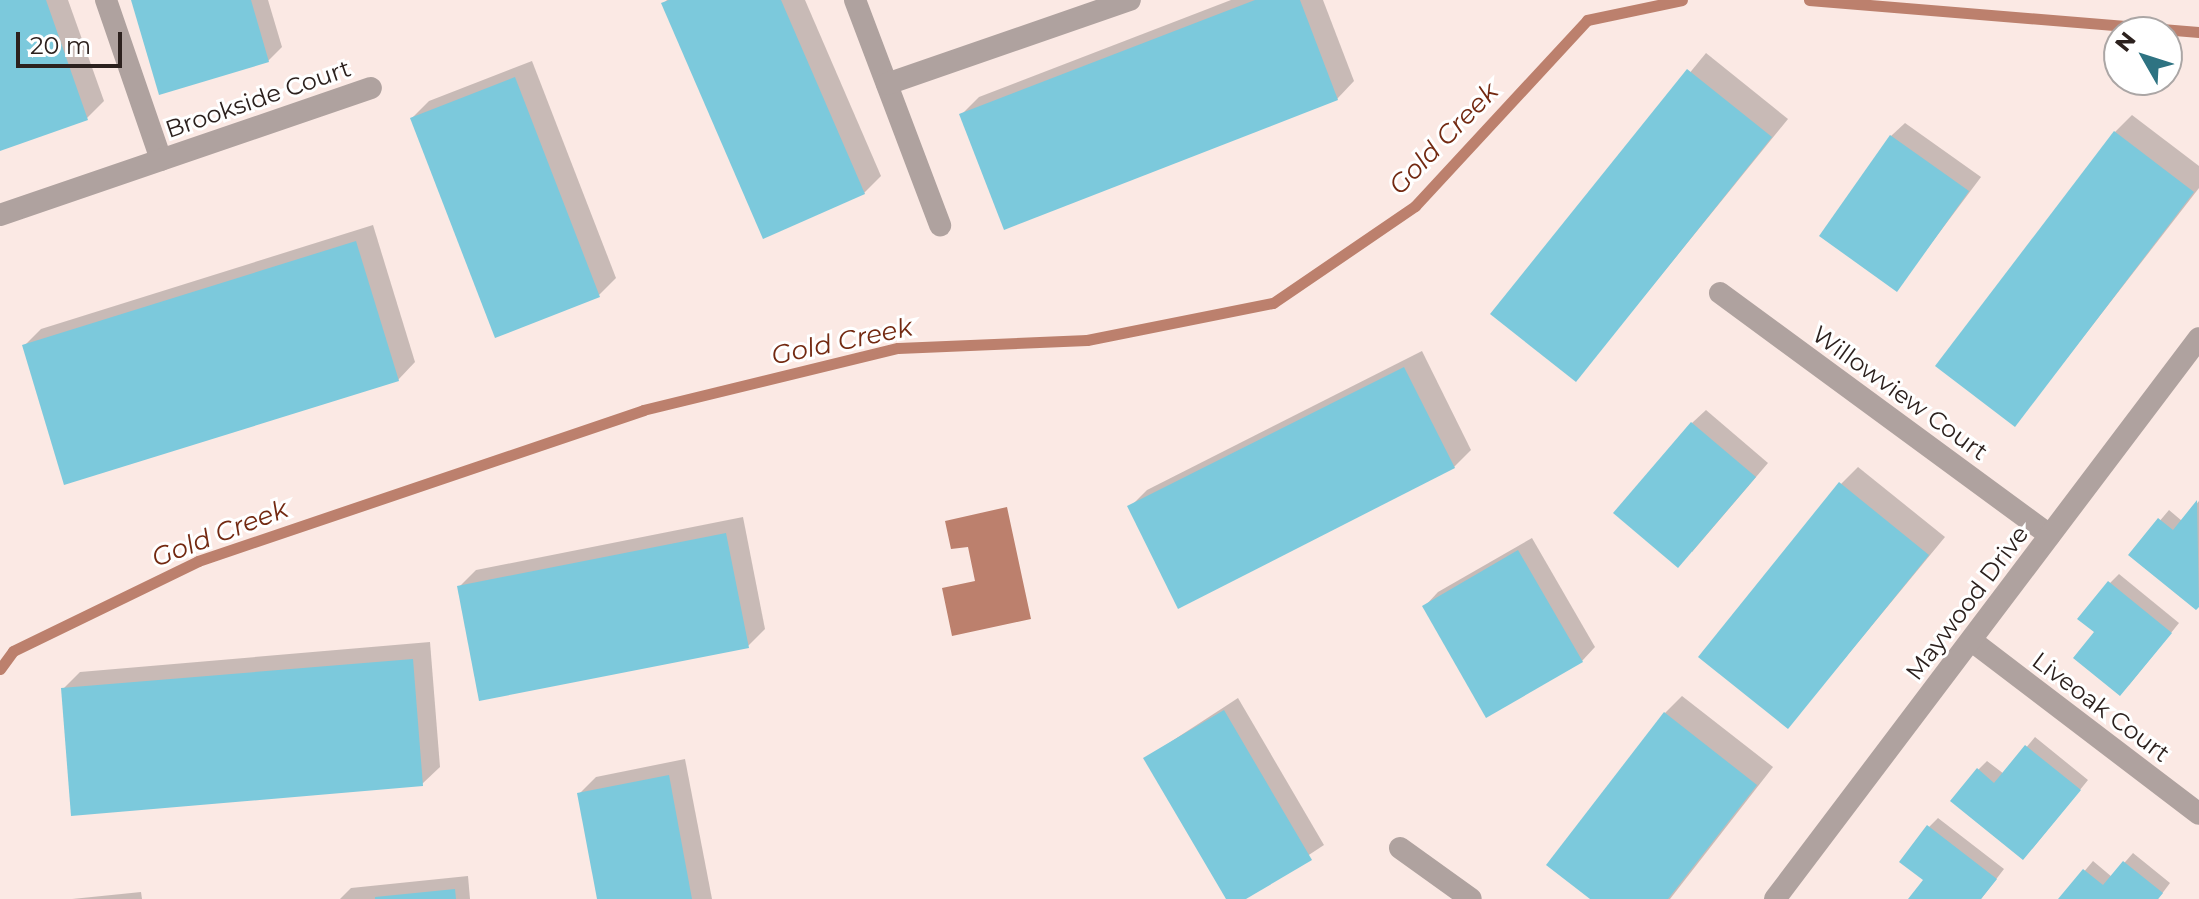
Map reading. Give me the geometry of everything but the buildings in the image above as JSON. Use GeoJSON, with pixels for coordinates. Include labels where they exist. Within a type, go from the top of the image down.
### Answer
{"type":"FeatureCollection","features":[{"type":"Feature","properties":{"kind":"street","name":"Brookside Court"},"geometry":{"type":"LineString","coordinates":[[106,0],[161,160]]}},
{"type":"Feature","properties":{"kind":"street"},"geometry":{"type":"LineString","coordinates":[[855,0],[940,225]]}},
{"type":"Feature","properties":{"kind":"street"},"geometry":{"type":"LineString","coordinates":[[887,84],[1130,0]]}},
{"type":"Feature","properties":{"kind":"street","name":"Brookside Court"},"geometry":{"type":"LineString","coordinates":[[0,215],[371,88]]}},
{"type":"Feature","properties":{"kind":"street","name":"Willowview Court"},"geometry":{"type":"LineString","coordinates":[[1720,293],[2050,535]]}},
{"type":"Feature","properties":{"kind":"street","name":"Maywood Drive"},"geometry":{"type":"LineString","coordinates":[[1775,899],[2199,338]]}},
{"type":"Feature","properties":{"kind":"street","name":"Liveoak Court"},"geometry":{"type":"LineString","coordinates":[[1972,641],[2199,814]]}},
{"type":"Feature","properties":{"kind":"street"},"geometry":{"type":"LineString","coordinates":[[1400,848],[1471,899]]}},
{"type":"Feature","properties":{"kind":"shaded area"},"geometry":{"type":"Polygon","coordinates":[[[1007,507],[1031,619],[952,636],[942,588],[975,581],[968,547],[951,549],[945,521],[1007,507]]]}},
{"type":"Feature","properties":{"kind":"waterway","name":"Gold Creek"},"geometry":{"type":"LineString","coordinates":[[0,669],[13,651],[198,561],[643,410],[898,348],[1087,340],[1273,303],[1415,206],[1587,20],[1682,0]]}},
{"type":"Feature","properties":{"kind":"waterway","name":"Gold Creek"},"geometry":{"type":"LineString","coordinates":[[1809,0],[2199,32]]}}]}
